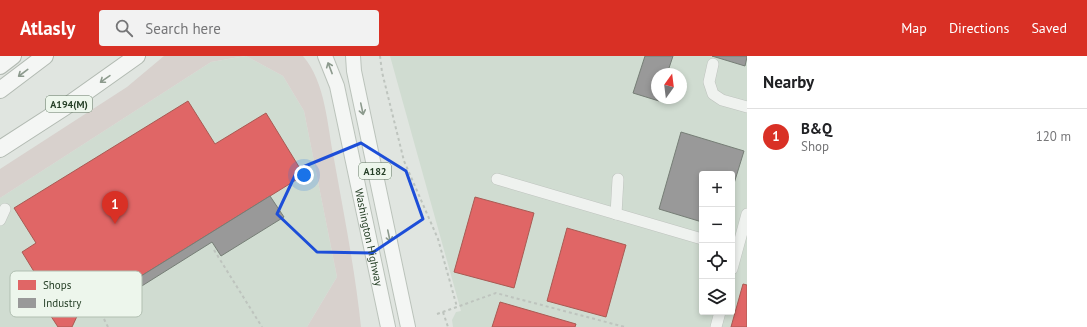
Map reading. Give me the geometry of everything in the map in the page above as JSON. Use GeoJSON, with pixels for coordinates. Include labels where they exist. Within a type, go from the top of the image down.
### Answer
{"type":"FeatureCollection","features":[{"type":"Feature","properties":{"kind":"highway"},"geometry":{"type":"LineString","coordinates":[[0,66],[13,56]]}},
{"type":"Feature","properties":{"kind":"highway"},"geometry":{"type":"LineString","coordinates":[[0,90],[45,56]]}},
{"type":"Feature","properties":{"kind":"highway","name":"A194(M)"},"geometry":{"type":"LineString","coordinates":[[0,149],[65,107],[137,56]]}},
{"type":"Feature","properties":{"kind":"main road","name":"Washington Highway"},"geometry":{"type":"LineString","coordinates":[[325,56],[337,86],[388,327]]}},
{"type":"Feature","properties":{"kind":"main road","name":"Washington Highway"},"geometry":{"type":"LineString","coordinates":[[353,56],[354,71],[408,327]]}},
{"type":"Feature","properties":{"kind":"main road"},"geometry":{"type":"LineString","coordinates":[[397,271],[415,327]]}},
{"type":"Feature","properties":{"kind":"main road"},"geometry":{"type":"LineString","coordinates":[[376,274],[381,327]]}},
{"type":"Feature","properties":{"kind":"street"},"geometry":{"type":"LineString","coordinates":[[713,64],[709,82],[713,94],[722,100],[747,107]]}},
{"type":"Feature","properties":{"kind":"street"},"geometry":{"type":"LineString","coordinates":[[497,179],[699,238]]}},
{"type":"Feature","properties":{"kind":"street"},"geometry":{"type":"LineString","coordinates":[[616,214],[618,179]]}},
{"type":"Feature","properties":{"kind":"street"},"geometry":{"type":"LineString","coordinates":[[0,220],[5,209]]}},
{"type":"Feature","properties":{"kind":"street"},"geometry":{"type":"LineString","coordinates":[[735,249],[747,217]]}},
{"type":"Feature","properties":{"kind":"street"},"geometry":{"type":"LineString","coordinates":[[716,327],[719,315]]}},
{"type":"Feature","properties":{"kind":"path"},"geometry":{"type":"LineString","coordinates":[[380,56],[382,72],[404,161],[438,239],[457,307]]}},
{"type":"Feature","properties":{"kind":"path"},"geometry":{"type":"LineString","coordinates":[[214,250],[262,327]]}},
{"type":"Feature","properties":{"kind":"path"},"geometry":{"type":"LineString","coordinates":[[437,314],[496,293],[625,327]]}},
{"type":"Feature","properties":{"kind":"path"},"geometry":{"type":"LineString","coordinates":[[443,312],[448,327]]}},
{"type":"Feature","properties":{"kind":"path"},"geometry":{"type":"LineString","coordinates":[[104,319],[108,327]]}},
{"type":"Feature","properties":{"kind":"highlighted area"},"geometry":{"type":"Polygon","coordinates":[[[361,143],[406,171],[423,219],[372,253],[317,252],[277,214],[298,169],[361,143]]]}},
{"type":"Feature","properties":{"kind":"shaded area"},"geometry":{"type":"Polygon","coordinates":[[[164,56],[245,56],[211,62],[0,198],[0,169],[127,87],[164,56]]]}},
{"type":"Feature","properties":{"kind":"shaded area"},"geometry":{"type":"Polygon","coordinates":[[[246,56],[283,76],[304,111],[337,277],[307,327],[0,327],[0,198],[211,62],[246,56]]]}},
{"type":"Feature","properties":{"kind":"shaded area"},"geometry":{"type":"Polygon","coordinates":[[[246,56],[303,56],[317,79],[321,91],[332,146],[359,306],[361,327],[307,327],[337,277],[304,111],[283,76],[246,56]]]}},
{"type":"Feature","properties":{"kind":"shaded area"},"geometry":{"type":"Polygon","coordinates":[[[390,56],[747,56],[747,327],[453,327],[452,320],[456,312],[461,311],[390,56]]]}},
{"type":"Feature","properties":{"kind":"building: Shops"},"geometry":{"type":"Polygon","coordinates":[[[188,101],[215,144],[266,113],[304,175],[142,275],[142,271],[34,271],[22,252],[36,243],[14,208],[188,101]]]}},
{"type":"Feature","properties":{"kind":"building: Shops"},"geometry":{"type":"Polygon","coordinates":[[[475,197],[534,213],[514,288],[454,272],[475,197]]]}},
{"type":"Feature","properties":{"kind":"building: Shops"},"geometry":{"type":"Polygon","coordinates":[[[567,228],[626,245],[606,317],[547,301],[567,228]]]}},
{"type":"Feature","properties":{"kind":"building: Shops"},"geometry":{"type":"Polygon","coordinates":[[[743,284],[747,285],[747,327],[731,327],[743,284]]]}},
{"type":"Feature","properties":{"kind":"building: Shops"},"geometry":{"type":"Polygon","coordinates":[[[500,302],[576,324],[575,327],[492,327],[500,302]]]}},
{"type":"Feature","properties":{"kind":"building: Shops"},"geometry":{"type":"Polygon","coordinates":[[[51,317],[77,317],[72,327],[58,327],[51,317]]]}},
{"type":"Feature","properties":{"kind":"building: Industry"},"geometry":{"type":"Polygon","coordinates":[[[645,56],[673,56],[669,68],[651,68],[651,99],[633,93],[645,56]]]}},
{"type":"Feature","properties":{"kind":"building: Industry"},"geometry":{"type":"Polygon","coordinates":[[[712,56],[747,56],[747,57],[745,66],[712,56]]]}},
{"type":"Feature","properties":{"kind":"building: Industry"},"geometry":{"type":"Polygon","coordinates":[[[681,132],[744,151],[735,180],[735,171],[699,171],[699,221],[659,209],[681,132]]]}},
{"type":"Feature","properties":{"kind":"building: Industry"},"geometry":{"type":"Polygon","coordinates":[[[270,196],[284,217],[221,256],[212,242],[142,286],[142,275],[270,196]]]}},
{"type":"Feature","properties":{"kind":"place","name":"B&Q"},"geometry":{"type":"Point","coordinates":[115,224]}}]}
